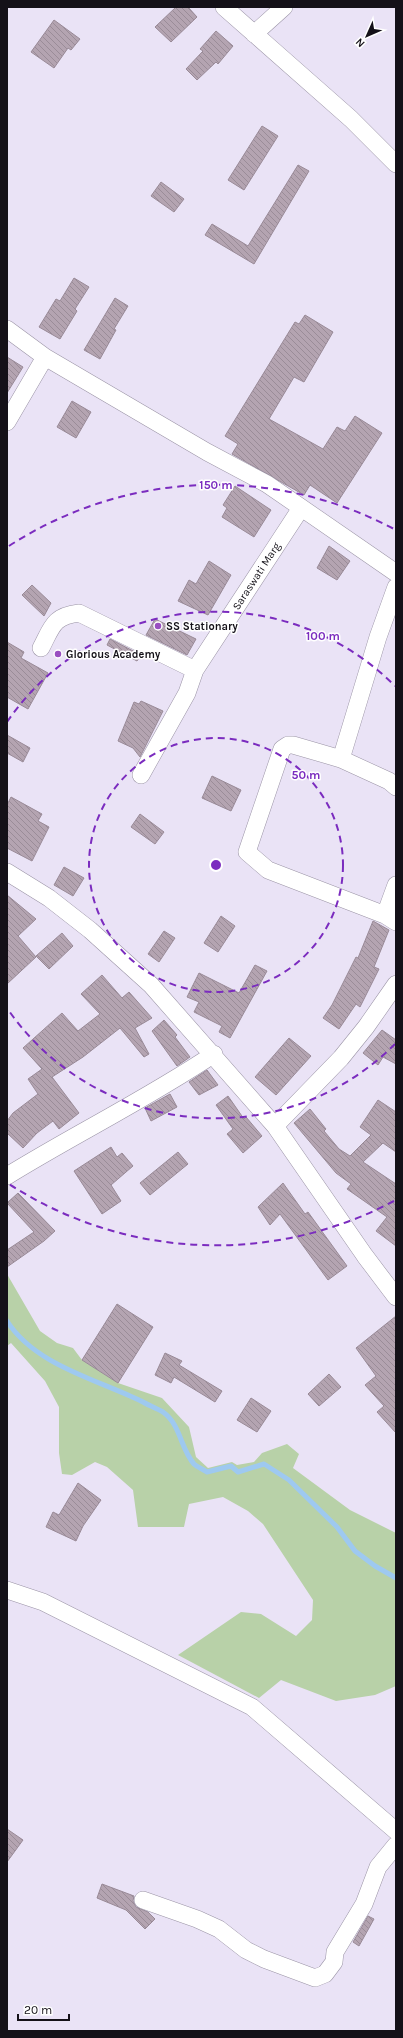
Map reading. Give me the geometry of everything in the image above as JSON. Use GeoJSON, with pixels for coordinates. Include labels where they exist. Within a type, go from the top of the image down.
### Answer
{"type":"FeatureCollection","features":[{"type":"Feature","properties":{"kind":"street"},"geometry":{"type":"LineString","coordinates":[[224,7],[351,120],[396,164]]}},
{"type":"Feature","properties":{"kind":"street"},"geometry":{"type":"LineString","coordinates":[[254,34],[284,7]]}},
{"type":"Feature","properties":{"kind":"street"},"geometry":{"type":"LineString","coordinates":[[7,330],[45,357],[207,452],[267,484],[396,573]]}},
{"type":"Feature","properties":{"kind":"street"},"geometry":{"type":"LineString","coordinates":[[7,422],[45,357]]}},
{"type":"Feature","properties":{"kind":"street","name":"Saraswati Marg"},"geometry":{"type":"LineString","coordinates":[[141,775],[187,693],[195,670],[301,508]]}},
{"type":"Feature","properties":{"kind":"street"},"geometry":{"type":"LineString","coordinates":[[341,759],[378,636],[396,587]]}},
{"type":"Feature","properties":{"kind":"street"},"geometry":{"type":"LineString","coordinates":[[41,648],[54,622],[65,614],[79,613],[195,670]]}},
{"type":"Feature","properties":{"kind":"street"},"geometry":{"type":"LineString","coordinates":[[396,787],[389,781],[341,759],[288,745],[282,749],[246,852],[268,870],[391,918],[396,885]]}},
{"type":"Feature","properties":{"kind":"street"},"geometry":{"type":"LineString","coordinates":[[7,872],[50,898],[90,930],[151,985],[214,1054],[274,1126],[365,1256],[396,1297]]}},
{"type":"Feature","properties":{"kind":"street"},"geometry":{"type":"LineString","coordinates":[[274,1126],[341,1058],[366,1027],[396,984]]}},
{"type":"Feature","properties":{"kind":"street"},"geometry":{"type":"LineString","coordinates":[[7,1176],[56,1146],[174,1081],[214,1054]]}},
{"type":"Feature","properties":{"kind":"street"},"geometry":{"type":"LineString","coordinates":[[7,1590],[43,1602],[252,1708],[396,1832]]}},
{"type":"Feature","properties":{"kind":"street"},"geometry":{"type":"LineString","coordinates":[[143,1900],[197,1919],[219,1929],[246,1950],[264,1959],[315,1978],[325,1974],[334,1962],[335,1952],[364,1904],[378,1867],[396,1845]]}},
{"type":"Feature","properties":{"kind":"green space"},"geometry":{"type":"Polygon","coordinates":[[[7,1274],[40,1331],[57,1343],[73,1348],[82,1360],[118,1383],[162,1398],[189,1427],[196,1457],[208,1468],[232,1462],[237,1465],[254,1462],[262,1453],[287,1444],[299,1454],[293,1468],[350,1510],[396,1533],[396,1686],[375,1695],[336,1701],[281,1680],[259,1698],[178,1655],[241,1612],[261,1614],[296,1636],[312,1620],[313,1600],[263,1524],[248,1511],[223,1497],[189,1504],[184,1527],[138,1527],[133,1490],[107,1467],[95,1462],[72,1475],[62,1474],[59,1453],[59,1407],[45,1381],[11,1343],[7,1346],[7,1274]]]}},
{"type":"Feature","properties":{"kind":"building"},"geometry":{"type":"Polygon","coordinates":[[[176,7],[188,7],[197,17],[171,42],[155,27],[176,7]]]}},
{"type":"Feature","properties":{"kind":"building"},"geometry":{"type":"Polygon","coordinates":[[[54,20],[80,39],[71,50],[68,48],[54,68],[31,52],[54,20]]]}},
{"type":"Feature","properties":{"kind":"building"},"geometry":{"type":"Polygon","coordinates":[[[216,31],[233,46],[218,64],[216,62],[197,80],[186,69],[203,51],[200,49],[216,31]]]}},
{"type":"Feature","properties":{"kind":"building"},"geometry":{"type":"Polygon","coordinates":[[[262,126],[278,136],[244,190],[228,180],[262,126]]]}},
{"type":"Feature","properties":{"kind":"building"},"geometry":{"type":"Polygon","coordinates":[[[298,165],[309,171],[254,264],[205,235],[212,224],[248,246],[298,165]]]}},
{"type":"Feature","properties":{"kind":"building"},"geometry":{"type":"Polygon","coordinates":[[[161,182],[184,199],[174,212],[151,196],[161,182]]]}},
{"type":"Feature","properties":{"kind":"building"},"geometry":{"type":"Polygon","coordinates":[[[74,278],[89,287],[75,309],[77,311],[60,339],[39,327],[56,299],[60,301],[74,278]]]}},
{"type":"Feature","properties":{"kind":"building"},"geometry":{"type":"Polygon","coordinates":[[[115,298],[128,306],[114,329],[116,330],[100,359],[84,350],[115,298]]]}},
{"type":"Feature","properties":{"kind":"building"},"geometry":{"type":"Polygon","coordinates":[[[305,315],[333,332],[304,382],[294,377],[269,419],[323,449],[337,427],[345,431],[355,416],[382,433],[337,503],[310,485],[304,495],[232,454],[238,444],[225,436],[295,322],[299,324],[305,315]]]}},
{"type":"Feature","properties":{"kind":"building"},"geometry":{"type":"Polygon","coordinates":[[[7,357],[23,367],[7,393],[7,357]]]}},
{"type":"Feature","properties":{"kind":"building"},"geometry":{"type":"Polygon","coordinates":[[[72,401],[91,412],[76,438],[57,427],[72,401]]]}},
{"type":"Feature","properties":{"kind":"building"},"geometry":{"type":"Polygon","coordinates":[[[235,486],[271,510],[254,537],[222,517],[227,508],[223,505],[235,486]]]}},
{"type":"Feature","properties":{"kind":"building"},"geometry":{"type":"Polygon","coordinates":[[[329,546],[350,561],[337,580],[317,568],[329,546]]]}},
{"type":"Feature","properties":{"kind":"building"},"geometry":{"type":"Polygon","coordinates":[[[209,561],[231,575],[208,615],[178,601],[189,580],[196,584],[209,561]]]}},
{"type":"Feature","properties":{"kind":"building"},"geometry":{"type":"Polygon","coordinates":[[[32,585],[51,603],[44,616],[22,595],[32,585]]]}},
{"type":"Feature","properties":{"kind":"building"},"geometry":{"type":"Polygon","coordinates":[[[155,619],[196,639],[187,655],[146,635],[155,619]]]}},
{"type":"Feature","properties":{"kind":"building"},"geometry":{"type":"Polygon","coordinates":[[[110,639],[141,655],[137,661],[107,645],[110,639]]]}},
{"type":"Feature","properties":{"kind":"building"},"geometry":{"type":"Polygon","coordinates":[[[7,642],[24,652],[21,658],[48,673],[28,709],[7,697],[7,642]]]}},
{"type":"Feature","properties":{"kind":"building"},"geometry":{"type":"Polygon","coordinates":[[[141,701],[163,711],[140,757],[133,748],[118,741],[134,702],[139,704],[141,701]]]}},
{"type":"Feature","properties":{"kind":"building"},"geometry":{"type":"Polygon","coordinates":[[[7,735],[30,748],[23,762],[7,753],[7,735]]]}},
{"type":"Feature","properties":{"kind":"building"},"geometry":{"type":"Polygon","coordinates":[[[212,776],[241,790],[231,811],[202,798],[212,776]]]}},
{"type":"Feature","properties":{"kind":"building"},"geometry":{"type":"Polygon","coordinates":[[[11,797],[42,814],[38,821],[49,827],[32,861],[7,848],[7,805],[11,797]]]}},
{"type":"Feature","properties":{"kind":"building"},"geometry":{"type":"Polygon","coordinates":[[[140,814],[164,832],[155,844],[131,827],[140,814]]]}},
{"type":"Feature","properties":{"kind":"building"},"geometry":{"type":"Polygon","coordinates":[[[64,867],[84,878],[73,896],[54,885],[64,867]]]}},
{"type":"Feature","properties":{"kind":"building"},"geometry":{"type":"Polygon","coordinates":[[[7,895],[36,919],[18,936],[36,957],[7,984],[7,895]]]}},
{"type":"Feature","properties":{"kind":"building"},"geometry":{"type":"Polygon","coordinates":[[[221,916],[235,926],[218,952],[204,943],[221,916]]]}},
{"type":"Feature","properties":{"kind":"building"},"geometry":{"type":"Polygon","coordinates":[[[373,921],[389,930],[374,967],[379,969],[360,1007],[356,1004],[339,1029],[323,1018],[332,1005],[356,957],[358,958],[373,921]]]}},
{"type":"Feature","properties":{"kind":"building"},"geometry":{"type":"Polygon","coordinates":[[[164,931],[175,938],[159,962],[148,954],[164,931]]]}},
{"type":"Feature","properties":{"kind":"building"},"geometry":{"type":"Polygon","coordinates":[[[62,933],[73,946],[49,969],[36,956],[62,933]]]}},
{"type":"Feature","properties":{"kind":"building"},"geometry":{"type":"Polygon","coordinates":[[[255,965],[267,971],[230,1038],[219,1032],[222,1026],[194,1012],[199,1002],[187,997],[199,973],[239,993],[255,965]]]}},
{"type":"Feature","properties":{"kind":"building"},"geometry":{"type":"Polygon","coordinates":[[[102,975],[122,998],[129,992],[152,1018],[135,1028],[149,1054],[144,1057],[120,1028],[83,1057],[52,1077],[79,1113],[59,1129],[53,1121],[37,1133],[23,1148],[7,1133],[7,1121],[13,1113],[38,1094],[28,1079],[42,1069],[23,1048],[62,1013],[78,1031],[100,1014],[81,994],[102,975]]]}},
{"type":"Feature","properties":{"kind":"building"},"geometry":{"type":"Polygon","coordinates":[[[164,1020],[177,1035],[175,1037],[190,1057],[177,1066],[152,1031],[164,1020]]]}},
{"type":"Feature","properties":{"kind":"building"},"geometry":{"type":"Polygon","coordinates":[[[382,1030],[396,1040],[396,1064],[383,1057],[378,1065],[363,1053],[382,1030]]]}},
{"type":"Feature","properties":{"kind":"building"},"geometry":{"type":"Polygon","coordinates":[[[289,1038],[311,1056],[276,1095],[255,1077],[289,1038]]]}},
{"type":"Feature","properties":{"kind":"building"},"geometry":{"type":"Polygon","coordinates":[[[207,1070],[218,1085],[199,1095],[189,1082],[207,1070]]]}},
{"type":"Feature","properties":{"kind":"building"},"geometry":{"type":"Polygon","coordinates":[[[170,1094],[177,1107],[151,1121],[145,1108],[170,1094]]]}},
{"type":"Feature","properties":{"kind":"building"},"geometry":{"type":"Polygon","coordinates":[[[228,1096],[244,1119],[246,1117],[262,1136],[243,1153],[227,1134],[233,1129],[216,1105],[228,1096]]]}},
{"type":"Feature","properties":{"kind":"building"},"geometry":{"type":"Polygon","coordinates":[[[378,1100],[396,1112],[396,1152],[383,1143],[363,1162],[396,1184],[396,1246],[376,1231],[387,1217],[347,1189],[351,1184],[336,1173],[294,1123],[310,1109],[326,1129],[324,1131],[339,1149],[350,1156],[371,1135],[360,1127],[378,1100]]]}},
{"type":"Feature","properties":{"kind":"building"},"geometry":{"type":"Polygon","coordinates":[[[111,1147],[117,1157],[122,1153],[133,1166],[111,1185],[121,1201],[102,1214],[74,1171],[111,1147]]]}},
{"type":"Feature","properties":{"kind":"building"},"geometry":{"type":"Polygon","coordinates":[[[178,1152],[188,1164],[150,1195],[140,1183],[178,1152]]]}},
{"type":"Feature","properties":{"kind":"building"},"geometry":{"type":"Polygon","coordinates":[[[283,1183],[305,1214],[308,1212],[347,1266],[328,1280],[280,1214],[270,1225],[258,1207],[283,1183]]]}},
{"type":"Feature","properties":{"kind":"building"},"geometry":{"type":"Polygon","coordinates":[[[18,1193],[55,1231],[44,1241],[7,1267],[7,1250],[34,1232],[7,1203],[18,1193]]]}},
{"type":"Feature","properties":{"kind":"building"},"geometry":{"type":"Polygon","coordinates":[[[117,1304],[153,1327],[118,1383],[82,1360],[117,1304]]]}},
{"type":"Feature","properties":{"kind":"building"},"geometry":{"type":"Polygon","coordinates":[[[396,1316],[396,1433],[377,1412],[384,1406],[365,1385],[376,1376],[356,1348],[396,1316]]]}},
{"type":"Feature","properties":{"kind":"building"},"geometry":{"type":"Polygon","coordinates":[[[165,1353],[182,1361],[179,1365],[222,1391],[215,1402],[174,1377],[171,1383],[155,1375],[165,1353]]]}},
{"type":"Feature","properties":{"kind":"building"},"geometry":{"type":"Polygon","coordinates":[[[329,1374],[341,1387],[319,1406],[308,1394],[329,1374]]]}},
{"type":"Feature","properties":{"kind":"building"},"geometry":{"type":"Polygon","coordinates":[[[251,1398],[271,1411],[257,1432],[237,1420],[251,1398]]]}},
{"type":"Feature","properties":{"kind":"building"},"geometry":{"type":"Polygon","coordinates":[[[78,1483],[101,1500],[83,1526],[76,1541],[46,1527],[53,1512],[59,1515],[78,1483]]]}},
{"type":"Feature","properties":{"kind":"building"},"geometry":{"type":"Polygon","coordinates":[[[7,1829],[23,1840],[7,1862],[7,1829]]]}},
{"type":"Feature","properties":{"kind":"building"},"geometry":{"type":"Polygon","coordinates":[[[102,1884],[134,1896],[133,1901],[136,1907],[148,1912],[155,1919],[145,1929],[126,1910],[97,1898],[102,1884]]]}},
{"type":"Feature","properties":{"kind":"building"},"geometry":{"type":"Polygon","coordinates":[[[368,1916],[374,1919],[359,1946],[353,1942],[368,1916]]]}},
{"type":"Feature","properties":{"kind":"waterway"},"geometry":{"type":"LineString","coordinates":[[7,1321],[19,1336],[33,1349],[50,1360],[86,1378],[123,1393],[163,1412],[169,1417],[177,1430],[189,1458],[194,1464],[207,1472],[231,1466],[238,1472],[264,1464],[289,1480],[337,1527],[355,1551],[375,1566],[396,1578]]}},
{"type":"Feature","properties":{"kind":"place","name":"SS Stationary"},"geometry":{"type":"Point","coordinates":[158,626]}},
{"type":"Feature","properties":{"kind":"place","name":"Glorious Academy"},"geometry":{"type":"Point","coordinates":[58,654]}}]}
